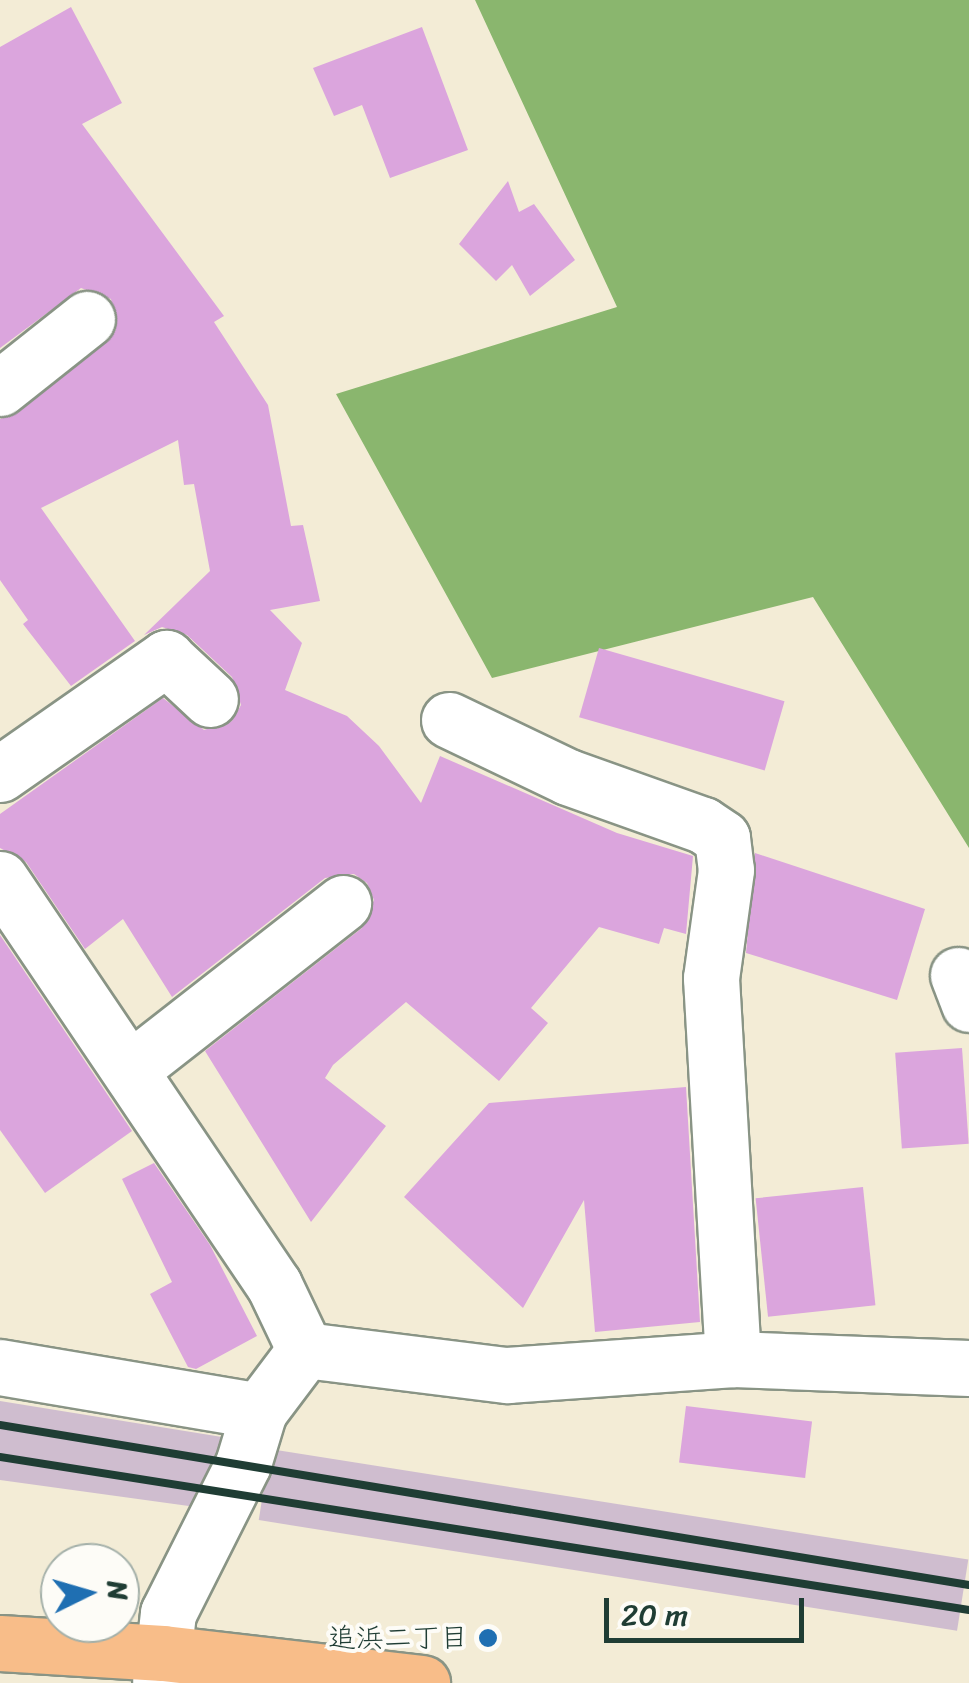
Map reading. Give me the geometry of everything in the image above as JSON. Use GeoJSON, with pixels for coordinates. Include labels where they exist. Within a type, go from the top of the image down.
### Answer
{"type":"FeatureCollection","features":[{"type":"Feature","properties":{"kind":"highway"},"geometry":{"type":"LineString","coordinates":[[0,1644],[162,1668],[422,1683]]}},
{"type":"Feature","properties":{"kind":"street"},"geometry":{"type":"LineString","coordinates":[[0,388],[87,319]]}},
{"type":"Feature","properties":{"kind":"street"},"geometry":{"type":"LineString","coordinates":[[0,774],[166,658],[210,698]]}},
{"type":"Feature","properties":{"kind":"street"},"geometry":{"type":"LineString","coordinates":[[449,720],[568,777],[703,825],[722,838],[726,870],[711,978],[733,1359]]}},
{"type":"Feature","properties":{"kind":"street"},"geometry":{"type":"LineString","coordinates":[[0,879],[132,1068],[274,1285],[305,1350]]}},
{"type":"Feature","properties":{"kind":"street"},"geometry":{"type":"LineString","coordinates":[[132,1068],[343,903]]}},
{"type":"Feature","properties":{"kind":"street"},"geometry":{"type":"LineString","coordinates":[[305,1350],[507,1375],[733,1359],[969,1368]]}},
{"type":"Feature","properties":{"kind":"street"},"geometry":{"type":"LineString","coordinates":[[162,1668],[168,1613],[243,1464],[259,1411],[305,1350]]}},
{"type":"Feature","properties":{"kind":"street"},"geometry":{"type":"LineString","coordinates":[[0,1367],[259,1411]]}},
{"type":"Feature","properties":{"kind":"shaded area"},"geometry":{"type":"Polygon","coordinates":[[[0,1401],[222,1437],[196,1507],[0,1480],[0,1401]]]}},
{"type":"Feature","properties":{"kind":"shaded area"},"geometry":{"type":"Polygon","coordinates":[[[270,1449],[968,1560],[957,1631],[259,1520],[270,1449]]]}},
{"type":"Feature","properties":{"kind":"green space"},"geometry":{"type":"Polygon","coordinates":[[[475,0],[969,0],[969,848],[813,597],[492,678],[336,394],[617,307],[475,0]]]}},
{"type":"Feature","properties":{"kind":"building"},"geometry":{"type":"Polygon","coordinates":[[[71,7],[122,103],[82,124],[224,316],[214,322],[268,405],[291,526],[303,525],[320,601],[270,610],[302,643],[285,690],[347,716],[379,746],[421,803],[440,756],[617,833],[693,856],[686,934],[664,928],[659,944],[599,927],[531,1008],[548,1023],[499,1081],[406,1002],[333,1065],[325,1078],[386,1126],[311,1222],[205,1051],[362,928],[374,900],[367,883],[354,874],[325,878],[172,997],[123,919],[85,949],[26,862],[0,848],[0,814],[163,698],[204,730],[232,721],[241,705],[232,677],[187,635],[162,627],[144,635],[210,571],[194,484],[184,485],[178,440],[41,508],[135,641],[71,686],[23,624],[28,620],[0,580],[0,419],[19,412],[116,330],[111,299],[81,288],[0,348],[0,47],[71,7]]]}},
{"type":"Feature","properties":{"kind":"building"},"geometry":{"type":"Polygon","coordinates":[[[422,27],[468,150],[390,178],[362,105],[334,116],[313,68],[422,27]]]}},
{"type":"Feature","properties":{"kind":"building"},"geometry":{"type":"Polygon","coordinates":[[[508,181],[519,212],[534,204],[575,260],[530,296],[512,265],[496,281],[459,244],[508,181]]]}},
{"type":"Feature","properties":{"kind":"building"},"geometry":{"type":"Polygon","coordinates":[[[599,648],[785,701],[765,770],[579,717],[599,648]]]}},
{"type":"Feature","properties":{"kind":"building"},"geometry":{"type":"Polygon","coordinates":[[[755,853],[925,909],[897,1000],[746,953],[755,853]]]}},
{"type":"Feature","properties":{"kind":"building"},"geometry":{"type":"Polygon","coordinates":[[[0,935],[132,1131],[45,1193],[0,1130],[0,935]]]}},
{"type":"Feature","properties":{"kind":"building"},"geometry":{"type":"Polygon","coordinates":[[[962,1048],[969,1144],[902,1148],[895,1053],[962,1048]]]}},
{"type":"Feature","properties":{"kind":"building"},"geometry":{"type":"Polygon","coordinates":[[[686,1087],[700,1322],[595,1332],[584,1200],[523,1308],[404,1197],[489,1103],[686,1087]]]}},
{"type":"Feature","properties":{"kind":"building"},"geometry":{"type":"Polygon","coordinates":[[[154,1163],[210,1245],[257,1336],[196,1369],[188,1367],[150,1294],[172,1282],[122,1179],[154,1163]]]}},
{"type":"Feature","properties":{"kind":"building"},"geometry":{"type":"Polygon","coordinates":[[[863,1187],[875,1305],[768,1317],[756,1198],[863,1187]]]}},
{"type":"Feature","properties":{"kind":"building"},"geometry":{"type":"Polygon","coordinates":[[[686,1406],[812,1421],[805,1478],[679,1463],[686,1406]]]}},
{"type":"Feature","properties":{"kind":"railway"},"geometry":{"type":"LineString","coordinates":[[0,1425],[969,1585]]}},
{"type":"Feature","properties":{"kind":"railway"},"geometry":{"type":"LineString","coordinates":[[0,1457],[969,1610]]}},
{"type":"Feature","properties":{"kind":"place","name":"追浜二丁目"},"geometry":{"type":"Point","coordinates":[488,1638]}}]}
